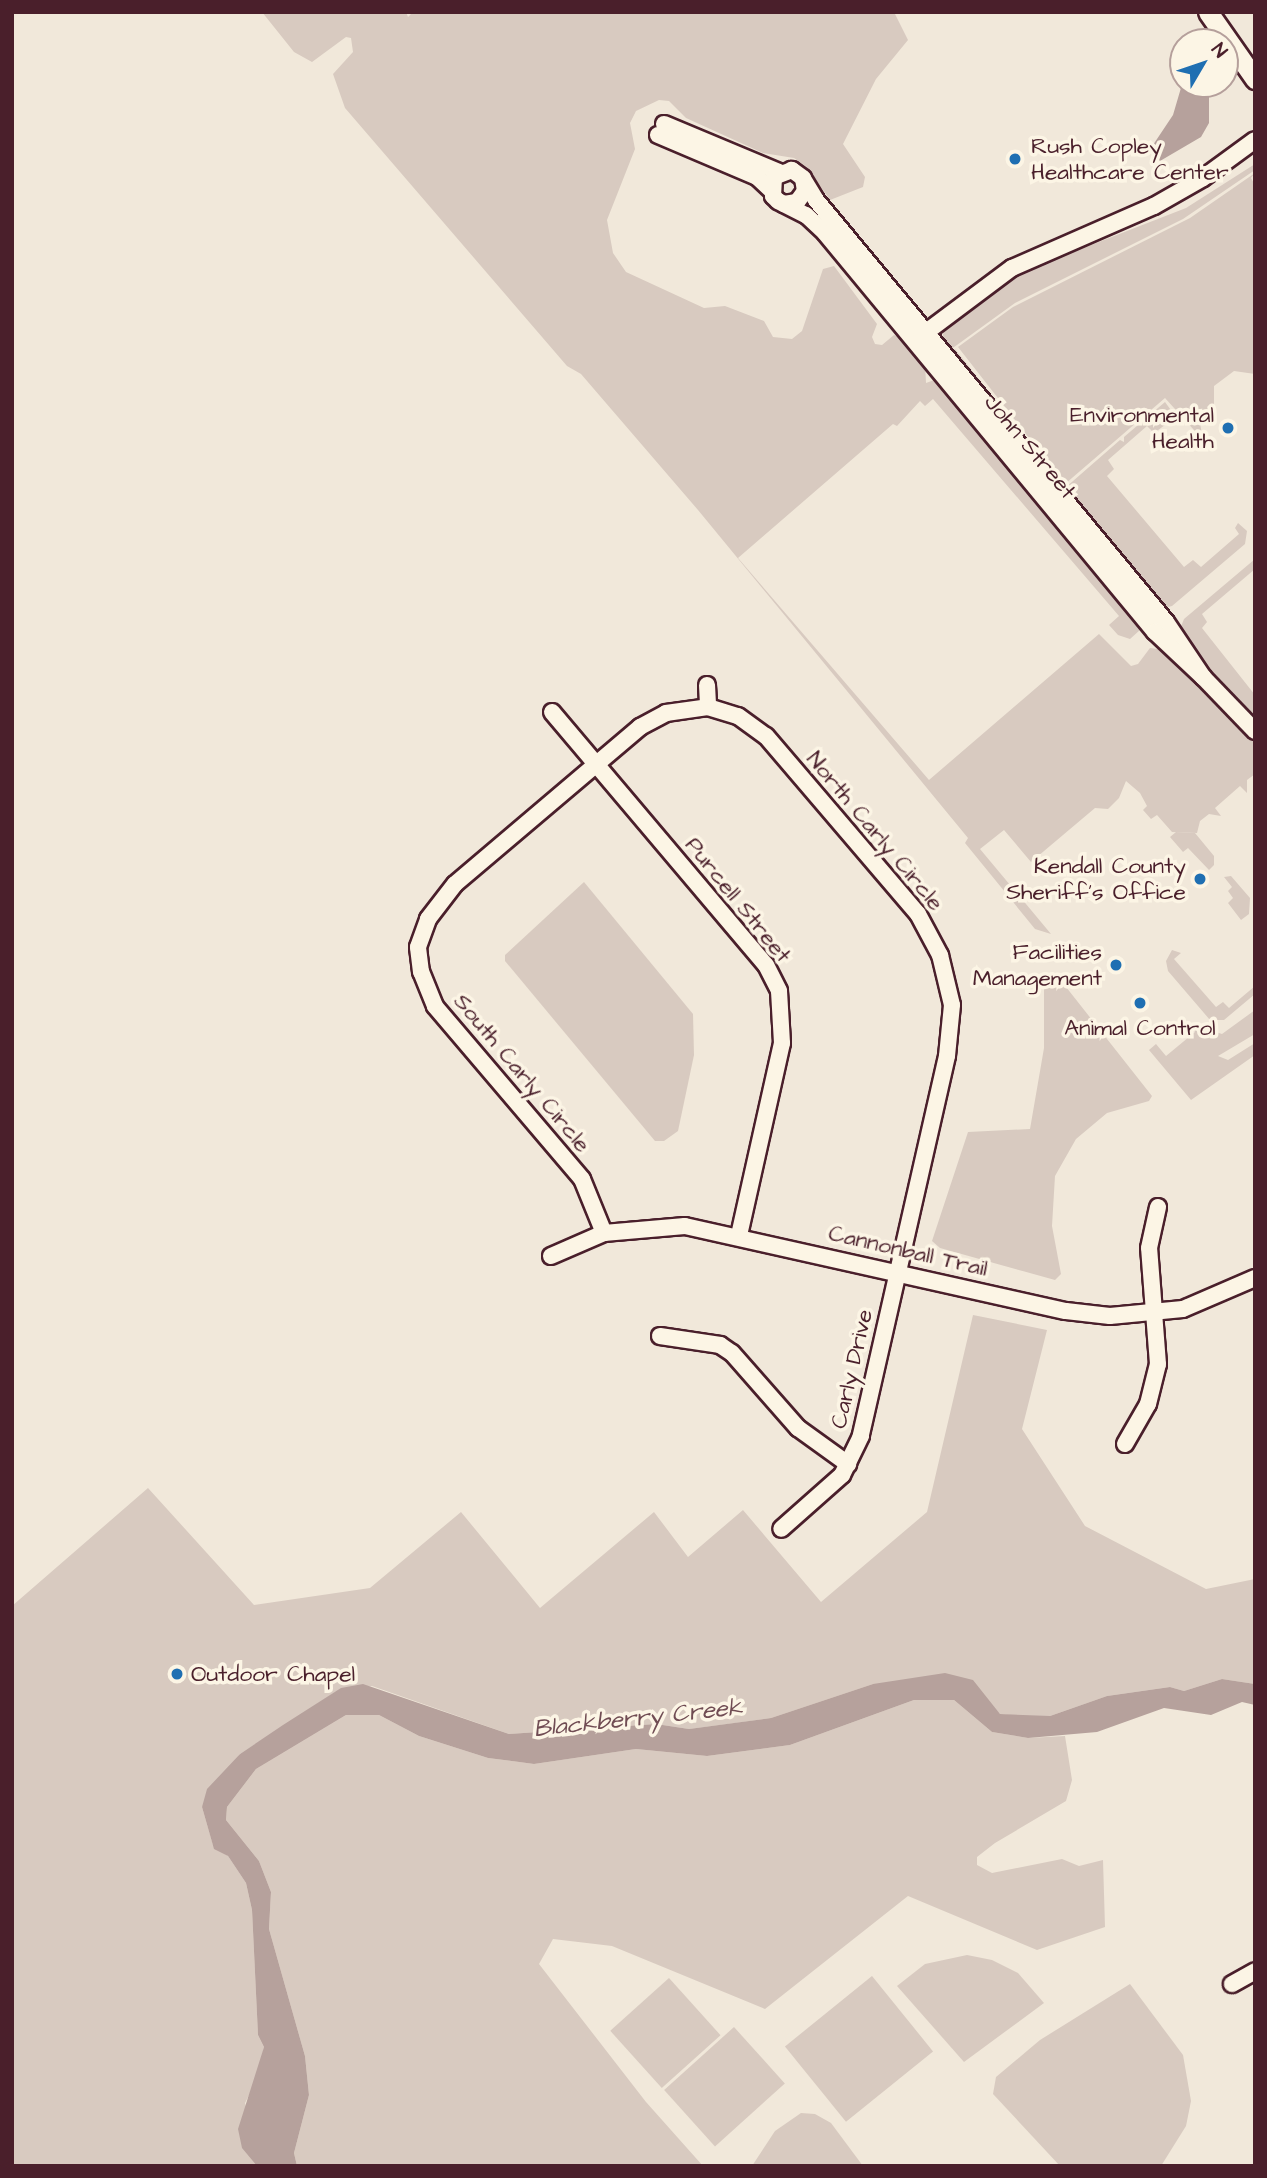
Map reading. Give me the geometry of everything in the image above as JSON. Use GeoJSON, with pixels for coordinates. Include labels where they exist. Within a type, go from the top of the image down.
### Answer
{"type":"FeatureCollection","features":[{"type":"Feature","properties":{"kind":"main road"},"geometry":{"type":"LineString","coordinates":[[1208,12],[1255,79]]}},
{"type":"Feature","properties":{"kind":"street"},"geometry":{"type":"LineString","coordinates":[[661,130],[779,172],[792,170],[803,178],[801,199],[784,204],[757,177],[661,130]]}},
{"type":"Feature","properties":{"kind":"street"},"geometry":{"type":"LineString","coordinates":[[914,342],[1012,268],[1154,206],[1203,178],[1255,139]]}},
{"type":"Feature","properties":{"kind":"street"},"geometry":{"type":"LineString","coordinates":[[771,190],[779,172]]}},
{"type":"Feature","properties":{"kind":"street","name":"John Street"},"geometry":{"type":"LineString","coordinates":[[803,178],[834,233],[914,342],[1155,632],[1255,731]]}},
{"type":"Feature","properties":{"kind":"street","name":"John Street"},"geometry":{"type":"LineString","coordinates":[[784,204],[834,233],[928,331],[1166,622],[1203,677]]}},
{"type":"Feature","properties":{"kind":"street"},"geometry":{"type":"LineString","coordinates":[[708,685],[708,706]]}},
{"type":"Feature","properties":{"kind":"street","name":"North Carly Circle"},"geometry":{"type":"LineString","coordinates":[[596,764],[651,719],[685,708],[708,706],[738,716],[771,742],[918,914],[940,955],[952,1005],[947,1056],[898,1272]]}},
{"type":"Feature","properties":{"kind":"street","name":"Purcell Street"},"geometry":{"type":"LineString","coordinates":[[552,712],[766,965],[779,991],[782,1043],[739,1236]]}},
{"type":"Feature","properties":{"kind":"street","name":"South Carly Circle"},"geometry":{"type":"LineString","coordinates":[[596,764],[455,884],[428,919],[418,959],[435,1006],[582,1179],[604,1233]]}},
{"type":"Feature","properties":{"kind":"street"},"geometry":{"type":"LineString","coordinates":[[1125,1444],[1155,1382],[1157,1314],[1149,1248],[1158,1207]]}},
{"type":"Feature","properties":{"kind":"street","name":"Cannonball Trail"},"geometry":{"type":"LineString","coordinates":[[551,1256],[604,1233],[685,1226],[1066,1311],[1110,1316],[1157,1314],[1201,1304],[1255,1278]]}},
{"type":"Feature","properties":{"kind":"street","name":"Carly Drive"},"geometry":{"type":"LineString","coordinates":[[781,1529],[831,1486],[848,1464],[862,1436],[898,1272]]}},
{"type":"Feature","properties":{"kind":"street"},"geometry":{"type":"LineString","coordinates":[[660,1336],[720,1345],[732,1353],[798,1428],[848,1464]]}},
{"type":"Feature","properties":{"kind":"street"},"geometry":{"type":"LineString","coordinates":[[1232,1984],[1255,1971]]}},
{"type":"Feature","properties":{"kind":"shaded area"},"geometry":{"type":"Polygon","coordinates":[[[262,12],[406,12],[408,17],[413,12],[894,12],[908,40],[876,79],[843,144],[865,177],[863,187],[830,200],[807,167],[794,158],[763,153],[686,118],[669,101],[659,100],[636,111],[630,123],[635,149],[607,220],[613,253],[626,272],[704,308],[725,306],[764,321],[773,337],[792,339],[802,331],[823,269],[834,266],[877,324],[872,337],[875,344],[882,345],[894,335],[902,338],[925,364],[926,383],[937,379],[1140,630],[1130,639],[1118,635],[1109,625],[1119,616],[933,399],[925,406],[920,401],[897,426],[893,424],[738,558],[929,780],[1099,634],[1131,666],[1138,664],[1150,648],[1165,650],[1255,743],[1255,774],[1247,780],[1247,793],[1240,786],[1215,808],[1221,816],[1209,814],[1200,821],[1197,833],[1172,832],[1157,815],[1151,819],[1143,810],[1147,806],[1140,793],[1126,781],[1119,798],[1108,809],[1095,808],[1031,862],[1004,830],[980,849],[1051,934],[1035,929],[965,843],[968,838],[698,510],[581,374],[567,366],[345,108],[333,74],[353,52],[351,38],[346,37],[312,62],[294,52],[262,12]]]}},
{"type":"Feature","properties":{"kind":"shaded area"},"geometry":{"type":"Polygon","coordinates":[[[1178,98],[1209,98],[1209,123],[1201,137],[1160,161],[1151,148],[1173,115],[1178,98]]]}},
{"type":"Feature","properties":{"kind":"shaded area"},"geometry":{"type":"Polygon","coordinates":[[[1255,164],[1255,170],[1183,219],[1015,303],[950,350],[942,338],[945,327],[961,314],[1027,270],[1186,208],[1255,164]]]}},
{"type":"Feature","properties":{"kind":"shaded area"},"geometry":{"type":"Polygon","coordinates":[[[1255,173],[1251,178],[1255,185],[1255,374],[1234,371],[1214,386],[1214,408],[1200,423],[1203,440],[1165,398],[1065,484],[958,347],[1013,307],[1190,218],[1255,173]]]}},
{"type":"Feature","properties":{"kind":"shaded area"},"geometry":{"type":"Polygon","coordinates":[[[955,349],[1065,488],[1120,440],[1124,442],[1124,437],[1165,402],[1176,417],[1154,433],[1147,426],[1108,460],[1114,469],[1107,476],[1184,567],[1193,560],[1201,567],[1239,534],[1235,528],[1238,523],[1247,531],[1245,544],[1172,606],[1164,608],[952,352],[955,349]]]}},
{"type":"Feature","properties":{"kind":"shaded area"},"geometry":{"type":"Polygon","coordinates":[[[1255,559],[1255,569],[1202,614],[1207,622],[1202,628],[1255,695],[1255,719],[1207,669],[1180,629],[1184,619],[1255,559]]]}},
{"type":"Feature","properties":{"kind":"shaded area"},"geometry":{"type":"Polygon","coordinates":[[[1176,832],[1195,833],[1214,856],[1214,865],[1209,870],[1188,848],[1183,852],[1170,837],[1176,832]]]}},
{"type":"Feature","properties":{"kind":"shaded area"},"geometry":{"type":"Polygon","coordinates":[[[1231,876],[1250,898],[1249,914],[1241,920],[1228,903],[1233,898],[1228,891],[1232,887],[1224,877],[1231,876]]]}},
{"type":"Feature","properties":{"kind":"shaded area"},"geometry":{"type":"Polygon","coordinates":[[[584,882],[693,1014],[694,1055],[678,1131],[664,1141],[655,1141],[505,961],[505,955],[584,882]]]}},
{"type":"Feature","properties":{"kind":"shaded area"},"geometry":{"type":"Polygon","coordinates":[[[1172,950],[1181,953],[1174,959],[1216,1007],[1223,1002],[1229,1008],[1255,986],[1255,994],[1224,1020],[1210,1020],[1168,971],[1166,961],[1172,950]]]}},
{"type":"Feature","properties":{"kind":"shaded area"},"geometry":{"type":"Polygon","coordinates":[[[1055,973],[1152,1096],[1149,1101],[1107,1113],[1076,1139],[1055,1176],[1052,1226],[1061,1274],[1055,1280],[940,1248],[932,1241],[968,1132],[1030,1129],[1044,1048],[1044,976],[1055,973]]]}},
{"type":"Feature","properties":{"kind":"shaded area"},"geometry":{"type":"Polygon","coordinates":[[[1255,1010],[1255,1034],[1218,1056],[1228,1060],[1255,1043],[1255,1055],[1191,1100],[1149,1050],[1156,1044],[1166,1056],[1195,1032],[1191,1024],[1222,1034],[1255,1010]]]}},
{"type":"Feature","properties":{"kind":"shaded area"},"geometry":{"type":"Polygon","coordinates":[[[973,1315],[1047,1330],[1022,1429],[1085,1526],[1206,1589],[1255,1579],[1255,1684],[1222,1679],[1184,1691],[1170,1687],[1107,1696],[1050,1716],[1031,1717],[1000,1714],[988,1704],[873,1684],[771,1718],[735,1723],[689,1729],[656,1724],[509,1734],[372,1686],[337,1691],[240,1754],[202,1807],[213,1845],[228,1856],[246,1883],[252,1910],[258,2035],[264,2047],[258,2078],[245,2103],[261,2166],[12,2166],[12,1606],[148,1488],[254,1605],[370,1588],[461,1512],[540,1608],[654,1512],[688,1557],[743,1510],[821,1602],[927,1512],[973,1315]]]}},
{"type":"Feature","properties":{"kind":"shaded area"},"geometry":{"type":"Polygon","coordinates":[[[945,1673],[973,1680],[1000,1714],[1050,1716],[1107,1696],[1170,1687],[1184,1691],[1222,1679],[1255,1684],[1255,1705],[1242,1702],[1211,1715],[1164,1708],[1097,1732],[1028,1738],[992,1732],[954,1700],[914,1700],[790,1745],[707,1756],[636,1749],[534,1764],[488,1758],[419,1736],[379,1715],[346,1715],[256,1769],[227,1807],[226,1820],[259,1861],[271,1892],[269,1929],[305,2056],[309,2095],[294,2153],[297,2166],[257,2166],[242,2148],[238,2129],[264,2047],[258,2035],[252,1910],[246,1883],[228,1856],[214,1849],[202,1807],[207,1789],[240,1754],[341,1688],[363,1684],[509,1734],[656,1724],[689,1729],[771,1718],[873,1684],[945,1673]]]}},
{"type":"Feature","properties":{"kind":"shaded area"},"geometry":{"type":"Polygon","coordinates":[[[914,1700],[954,1700],[992,1732],[1028,1738],[1065,1736],[1072,1780],[1066,1801],[995,1843],[977,1857],[977,1865],[992,1873],[1062,1859],[1079,1866],[1103,1860],[1105,1927],[1037,1950],[908,1896],[765,2009],[612,1946],[553,1939],[539,1964],[646,2102],[703,2166],[297,2166],[294,2153],[309,2095],[305,2056],[269,1929],[271,1892],[259,1861],[226,1820],[227,1807],[256,1769],[346,1715],[379,1715],[419,1736],[488,1758],[534,1764],[636,1749],[707,1756],[790,1745],[914,1700]]]}},
{"type":"Feature","properties":{"kind":"shaded area"},"geometry":{"type":"Polygon","coordinates":[[[967,1955],[992,1960],[1018,1973],[1044,2003],[964,2062],[897,1986],[925,1964],[967,1955]]]}},
{"type":"Feature","properties":{"kind":"shaded area"},"geometry":{"type":"Polygon","coordinates":[[[872,1976],[933,2051],[846,2122],[785,2046],[872,1976]]]}},
{"type":"Feature","properties":{"kind":"shaded area"},"geometry":{"type":"Polygon","coordinates":[[[669,1978],[721,2035],[662,2088],[610,2031],[669,1978]]]}},
{"type":"Feature","properties":{"kind":"shaded area"},"geometry":{"type":"Polygon","coordinates":[[[1130,1984],[1183,2055],[1191,2101],[1186,2126],[1161,2166],[1060,2166],[993,2094],[996,2077],[1040,2040],[1130,1984]]]}},
{"type":"Feature","properties":{"kind":"shaded area"},"geometry":{"type":"Polygon","coordinates":[[[734,2027],[785,2083],[715,2146],[664,2090],[734,2027]]]}},
{"type":"Feature","properties":{"kind":"shaded area"},"geometry":{"type":"Polygon","coordinates":[[[801,2113],[815,2114],[831,2123],[863,2166],[752,2166],[775,2131],[801,2113]]]}},
{"type":"Feature","properties":{"kind":"place","name":"Rush Copley Healthcare Center"},"geometry":{"type":"Point","coordinates":[1015,159]}},
{"type":"Feature","properties":{"kind":"place","name":"Environmental Health"},"geometry":{"type":"Point","coordinates":[1228,428]}},
{"type":"Feature","properties":{"kind":"place","name":"Kendall County Sheriff's Office"},"geometry":{"type":"Point","coordinates":[1200,879]}},
{"type":"Feature","properties":{"kind":"place","name":"Facilities Management"},"geometry":{"type":"Point","coordinates":[1116,965]}},
{"type":"Feature","properties":{"kind":"place","name":"Animal Control"},"geometry":{"type":"Point","coordinates":[1140,1003]}},
{"type":"Feature","properties":{"kind":"place","name":"Outdoor Chapel"},"geometry":{"type":"Point","coordinates":[177,1674]}},
{"type":"Feature","properties":{"kind":"water label","name":"Blackberry Creek"},"geometry":{"type":"Point","coordinates":[638,1719]}}]}
